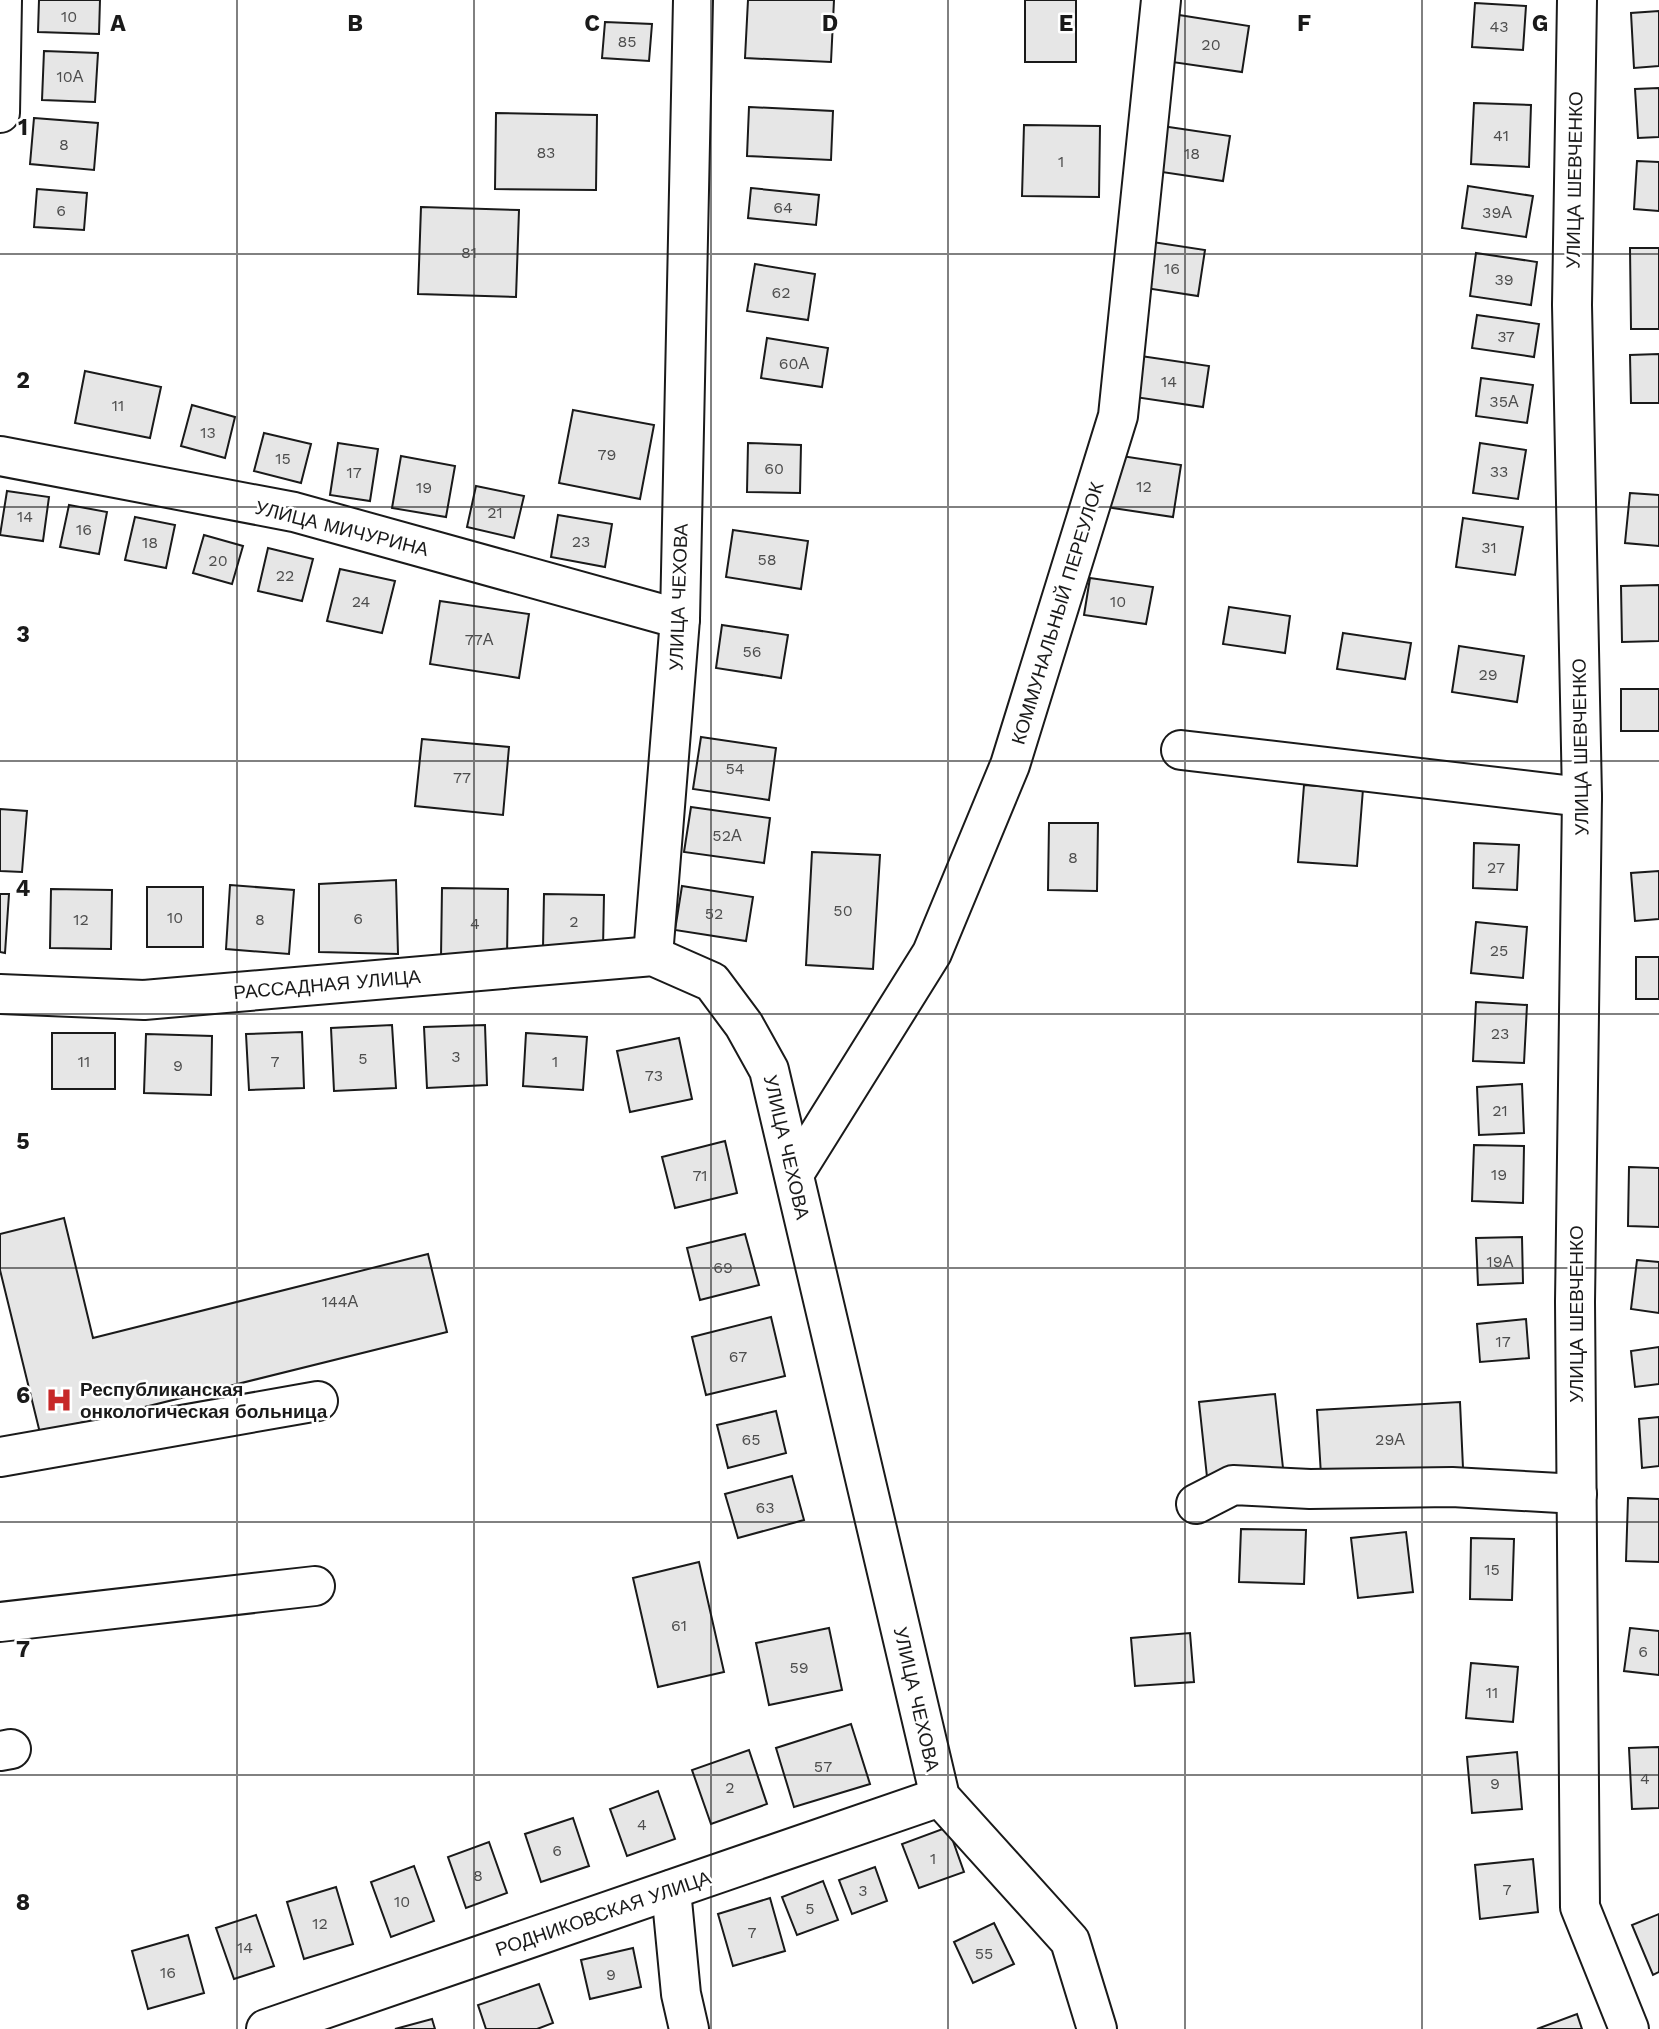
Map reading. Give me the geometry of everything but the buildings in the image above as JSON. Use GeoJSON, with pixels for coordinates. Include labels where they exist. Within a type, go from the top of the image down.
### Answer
{"type":"FeatureCollection","features":[{"type":"Feature","properties":{"kind":"street"},"geometry":{"type":"LineString","coordinates":[[0,113],[2,0]]}},
{"type":"Feature","properties":{"kind":"street","name":"УЛИЦА ЧЕХОВА"},"geometry":{"type":"LineString","coordinates":[[693,0],[680,619],[653,956],[712,982],[744,1025],[769,1070],[940,1797],[1070,1941],[1097,2029]]}},
{"type":"Feature","properties":{"kind":"street","name":"КОММУНАЛЬНЫЙ ПЕРЕУЛОК"},"geometry":{"type":"LineString","coordinates":[[794,1174],[932,953],[1010,765],[1118,415],[1161,0]]}},
{"type":"Feature","properties":{"kind":"street","name":"УЛИЦА ШЕВЧЕНКО"},"geometry":{"type":"LineString","coordinates":[[1577,0],[1572,305],[1582,797],[1576,1301],[1580,1907],[1629,2029]]}},
{"type":"Feature","properties":{"kind":"street","name":"УЛИЦА МИЧУРИНА"},"geometry":{"type":"LineString","coordinates":[[0,456],[294,512],[680,619]]}},
{"type":"Feature","properties":{"kind":"street"},"geometry":{"type":"LineString","coordinates":[[1181,750],[1582,797]]}},
{"type":"Feature","properties":{"kind":"street","name":"РАССАДНАЯ УЛИЦА"},"geometry":{"type":"LineString","coordinates":[[0,994],[144,1000],[653,956]]}},
{"type":"Feature","properties":{"kind":"street"},"geometry":{"type":"LineString","coordinates":[[0,1457],[318,1401]]}},
{"type":"Feature","properties":{"kind":"street"},"geometry":{"type":"LineString","coordinates":[[1196,1504],[1233,1485],[1310,1489],[1452,1487],[1577,1494]]}},
{"type":"Feature","properties":{"kind":"street"},"geometry":{"type":"LineString","coordinates":[[0,1622],[314,1586]]}},
{"type":"Feature","properties":{"kind":"street","name":"РОДНИКОВСКАЯ УЛИЦА"},"geometry":{"type":"LineString","coordinates":[[265,2029],[940,1797]]}},
{"type":"Feature","properties":{"kind":"street"},"geometry":{"type":"LineString","coordinates":[[671,1890],[681,1994],[689,2029]]}},
{"type":"Feature","properties":{"kind":"place","name":"Республиканская онкологическая больница"},"geometry":{"type":"Point","coordinates":[59,1400]}}]}
